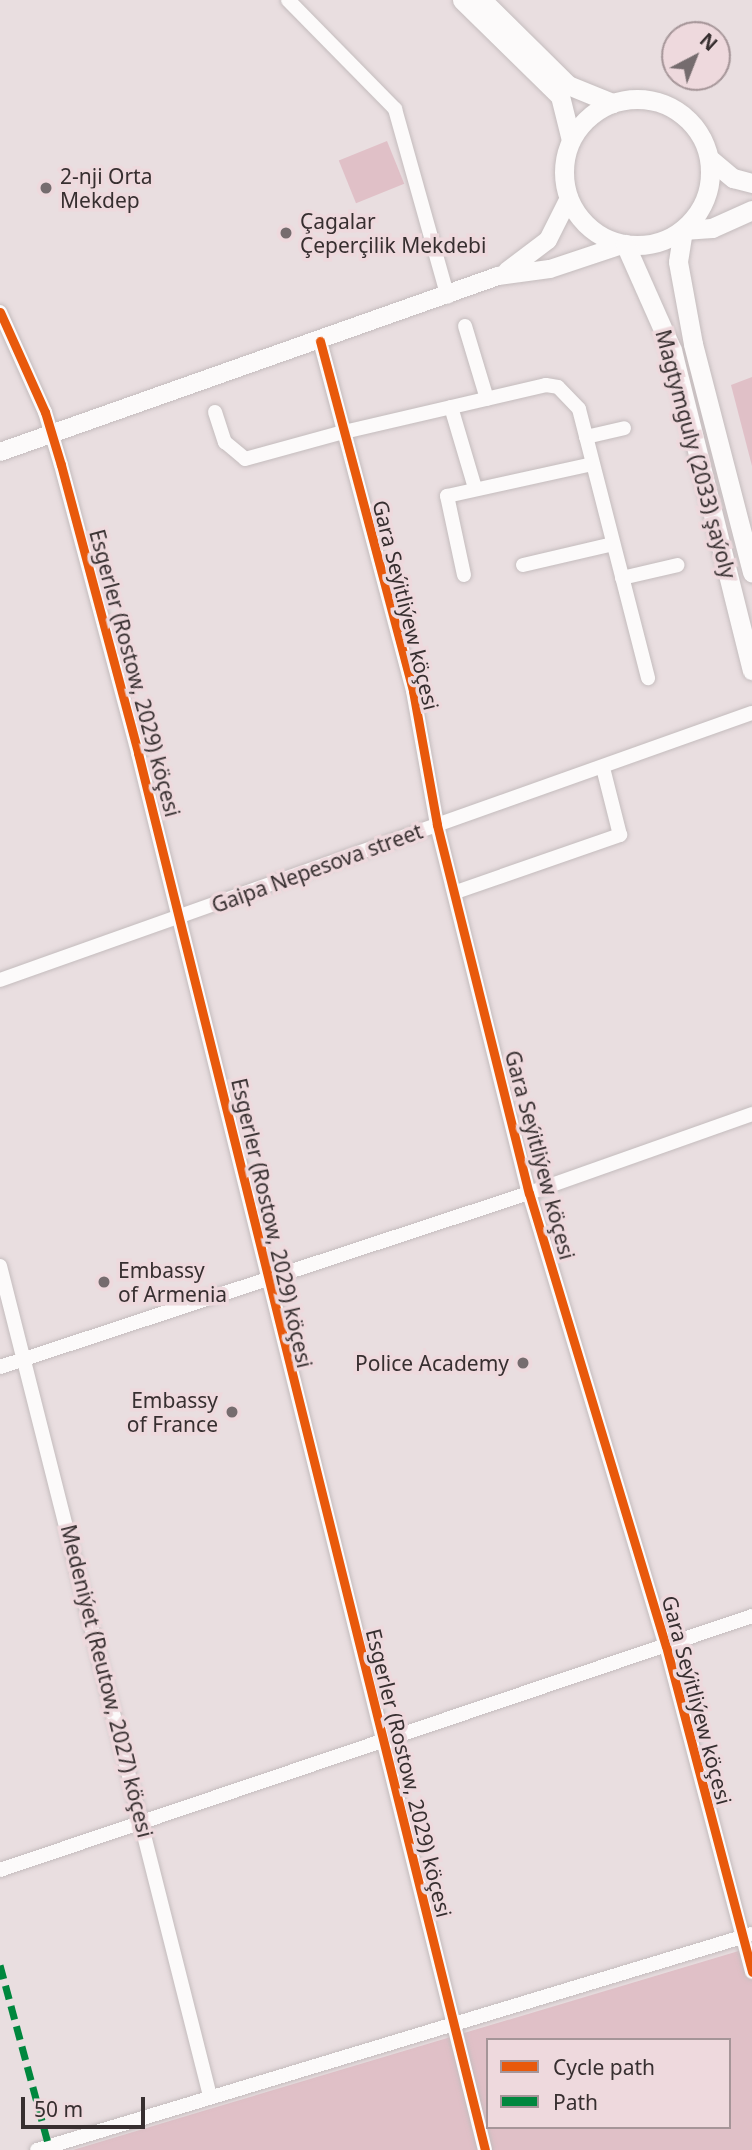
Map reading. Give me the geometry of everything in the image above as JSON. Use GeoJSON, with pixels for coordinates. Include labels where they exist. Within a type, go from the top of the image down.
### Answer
{"type":"FeatureCollection","features":[{"type":"Feature","properties":{"kind":"main road"},"geometry":{"type":"LineString","coordinates":[[462,0],[560,96],[571,140]]}},
{"type":"Feature","properties":{"kind":"main road"},"geometry":{"type":"LineString","coordinates":[[482,0],[568,85],[612,103]]}},
{"type":"Feature","properties":{"kind":"main road"},"geometry":{"type":"LineString","coordinates":[[752,183],[733,178],[710,159],[689,120],[671,107],[650,100],[612,103],[592,114],[571,140],[565,159],[569,198],[592,229],[625,244],[644,245],[683,230],[712,228],[752,210]]}},
{"type":"Feature","properties":{"kind":"main road"},"geometry":{"type":"LineString","coordinates":[[683,230],[705,200],[710,159]]}},
{"type":"Feature","properties":{"kind":"main road","name":"Magtymguly (2033) şaýoly"},"geometry":{"type":"LineString","coordinates":[[683,230],[678,261],[692,344],[752,572]]}},
{"type":"Feature","properties":{"kind":"main road","name":"Magtymguly (2033) şaýoly"},"geometry":{"type":"LineString","coordinates":[[625,244],[672,350],[752,670]]}},
{"type":"Feature","properties":{"kind":"street"},"geometry":{"type":"LineString","coordinates":[[288,0],[395,109],[448,297]]}},
{"type":"Feature","properties":{"kind":"street"},"geometry":{"type":"LineString","coordinates":[[0,452],[448,297],[498,276],[534,254],[548,240],[569,198]]}},
{"type":"Feature","properties":{"kind":"street"},"geometry":{"type":"LineString","coordinates":[[498,276],[550,269],[625,244]]}},
{"type":"Feature","properties":{"kind":"street","name":"Esgerler (Rostow, 2029) köçesi"},"geometry":{"type":"LineString","coordinates":[[0,312],[52,434],[181,918],[265,1277],[485,2150]]}},
{"type":"Feature","properties":{"kind":"street"},"geometry":{"type":"LineString","coordinates":[[464,326],[487,399]]}},
{"type":"Feature","properties":{"kind":"street","name":"Gara Seýitliýew köçesi"},"geometry":{"type":"LineString","coordinates":[[320,341],[412,691],[437,825],[456,892],[529,1193],[666,1646],[747,1935],[752,1972]]}},
{"type":"Feature","properties":{"kind":"street"},"geometry":{"type":"LineString","coordinates":[[215,412],[225,442],[245,459],[451,407],[558,387],[579,409],[648,678]]}},
{"type":"Feature","properties":{"kind":"street"},"geometry":{"type":"LineString","coordinates":[[451,407],[475,488]]}},
{"type":"Feature","properties":{"kind":"street"},"geometry":{"type":"LineString","coordinates":[[586,437],[624,428]]}},
{"type":"Feature","properties":{"kind":"street"},"geometry":{"type":"LineString","coordinates":[[464,575],[446,499],[450,494],[593,464]]}},
{"type":"Feature","properties":{"kind":"street"},"geometry":{"type":"LineString","coordinates":[[523,565],[613,544]]}},
{"type":"Feature","properties":{"kind":"street"},"geometry":{"type":"LineString","coordinates":[[622,578],[678,565]]}},
{"type":"Feature","properties":{"kind":"street","name":"Gaipa Nepesova street"},"geometry":{"type":"LineString","coordinates":[[0,980],[181,918],[752,713]]}},
{"type":"Feature","properties":{"kind":"street"},"geometry":{"type":"LineString","coordinates":[[456,892],[620,835],[603,768]]}},
{"type":"Feature","properties":{"kind":"street"},"geometry":{"type":"LineString","coordinates":[[0,1367],[265,1277],[529,1193],[752,1114]]}},
{"type":"Feature","properties":{"kind":"street","name":"Medeniýet (Reutow, 2027) köçesi"},"geometry":{"type":"LineString","coordinates":[[0,1266],[210,2096]]}},
{"type":"Feature","properties":{"kind":"street"},"geometry":{"type":"LineString","coordinates":[[0,1870],[384,1743],[752,1616]]}},
{"type":"Feature","properties":{"kind":"street"},"geometry":{"type":"LineString","coordinates":[[37,2150],[747,1935]]}},
{"type":"Feature","properties":{"kind":"shaded area"},"geometry":{"type":"Polygon","coordinates":[[[387,141],[404,184],[356,203],[339,160],[387,141]]]}},
{"type":"Feature","properties":{"kind":"shaded area"},"geometry":{"type":"Polygon","coordinates":[[[752,377],[752,466],[731,385],[752,377]]]}},
{"type":"Feature","properties":{"kind":"shaded area"},"geometry":{"type":"Polygon","coordinates":[[[752,1947],[752,2150],[73,2150],[752,1947]]]}},
{"type":"Feature","properties":{"kind":"marked path"},"geometry":{"type":"LineString","coordinates":[[0,1965],[49,2146]]}},
{"type":"Feature","properties":{"kind":"cycle path"},"geometry":{"type":"LineString","coordinates":[[0,312],[45,412],[138,753],[485,2150]]}},
{"type":"Feature","properties":{"kind":"cycle path"},"geometry":{"type":"LineString","coordinates":[[320,341],[413,691],[437,825],[529,1193],[666,1646],[752,1972]]}},
{"type":"Feature","properties":{"kind":"place","name":"2-nji Orta Mekdep"},"geometry":{"type":"Point","coordinates":[46,188]}},
{"type":"Feature","properties":{"kind":"place","name":"Çagalar Çeperçilik Mekdebi"},"geometry":{"type":"Point","coordinates":[286,233]}},
{"type":"Feature","properties":{"kind":"place","name":"Embassy of Armenia"},"geometry":{"type":"Point","coordinates":[104,1282]}},
{"type":"Feature","properties":{"kind":"place","name":"Police Academy"},"geometry":{"type":"Point","coordinates":[523,1363]}},
{"type":"Feature","properties":{"kind":"place","name":"Embassy of France"},"geometry":{"type":"Point","coordinates":[232,1412]}}]}
